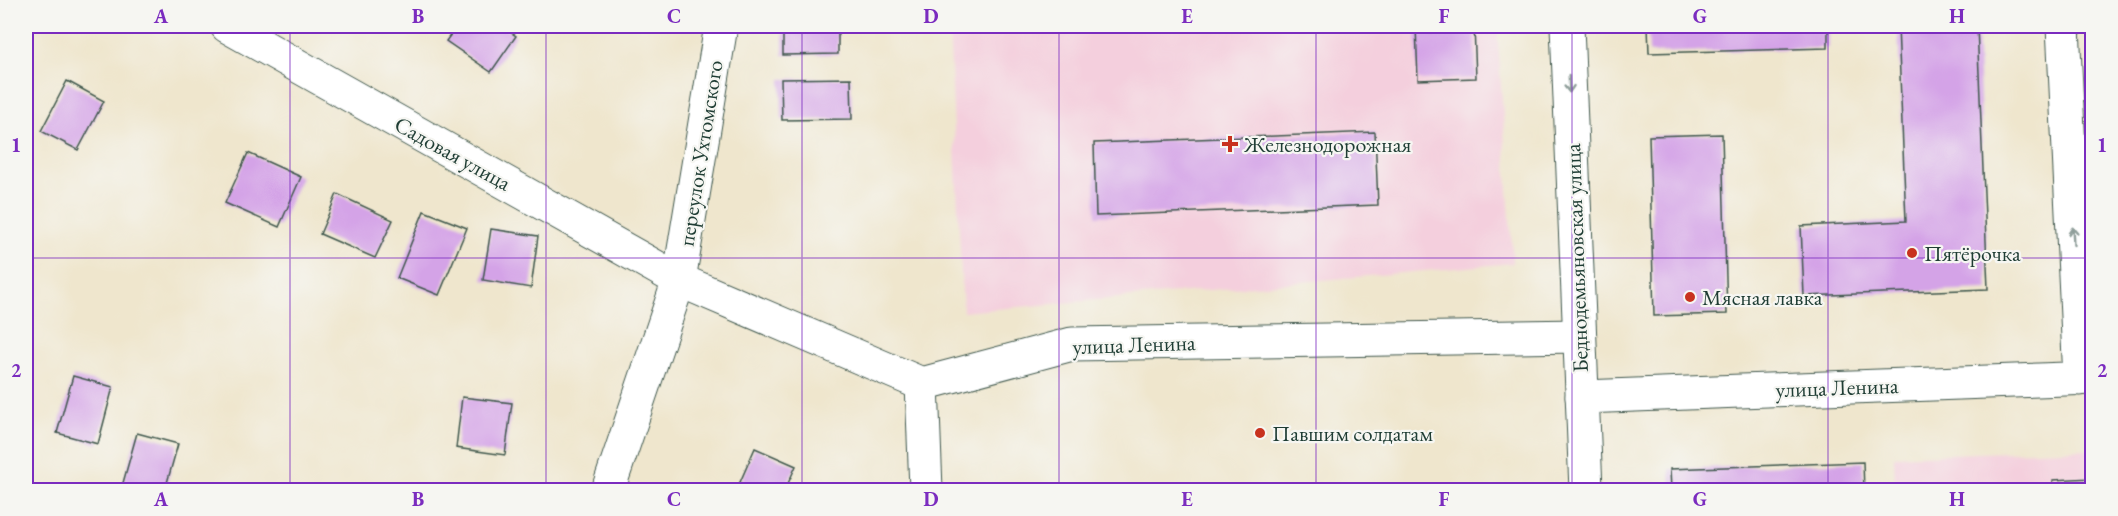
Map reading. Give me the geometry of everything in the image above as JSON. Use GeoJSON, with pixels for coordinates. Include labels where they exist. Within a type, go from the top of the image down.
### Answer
{"type":"FeatureCollection","features":[{"type":"Feature","properties":{"kind":"street","name":"Садовая улица"},"geometry":{"type":"LineString","coordinates":[[227,26],[679,280]]}},
{"type":"Feature","properties":{"kind":"street","name":"переулок Ухтомского"},"geometry":{"type":"LineString","coordinates":[[608,490],[679,280],[721,26]]}},
{"type":"Feature","properties":{"kind":"street","name":"Беднодемьяновская улица"},"geometry":{"type":"LineString","coordinates":[[1567,26],[1586,490]]}},
{"type":"Feature","properties":{"kind":"street"},"geometry":{"type":"LineString","coordinates":[[2063,26],[2086,378]]}},
{"type":"Feature","properties":{"kind":"street"},"geometry":{"type":"LineString","coordinates":[[679,280],[922,384],[926,490]]}},
{"type":"Feature","properties":{"kind":"street","name":"улица Ленина"},"geometry":{"type":"LineString","coordinates":[[922,384],[1072,344],[1579,336]]}},
{"type":"Feature","properties":{"kind":"street","name":"улица Ленина"},"geometry":{"type":"LineString","coordinates":[[1582,397],[2086,378]]}},
{"type":"Feature","properties":{"kind":"shaded area","name":"Железнодорожная"},"geometry":{"type":"Polygon","coordinates":[[[949,26],[1497,26],[1513,263],[963,312],[949,26]]]}},
{"type":"Feature","properties":{"kind":"shaded area"},"geometry":{"type":"Polygon","coordinates":[[[2092,449],[2092,490],[1895,490],[1894,456],[2092,449]]]}},
{"type":"Feature","properties":{"kind":"building"},"geometry":{"type":"Polygon","coordinates":[[[457,26],[501,26],[516,36],[491,72],[446,41],[457,26]]]}},
{"type":"Feature","properties":{"kind":"building"},"geometry":{"type":"Polygon","coordinates":[[[783,26],[838,26],[838,54],[783,55],[783,26]]]}},
{"type":"Feature","properties":{"kind":"building"},"geometry":{"type":"Polygon","coordinates":[[[1416,26],[1474,26],[1476,78],[1418,80],[1416,26]]]}},
{"type":"Feature","properties":{"kind":"building"},"geometry":{"type":"Polygon","coordinates":[[[1648,26],[1828,26],[1828,48],[1649,53],[1648,26]]]}},
{"type":"Feature","properties":{"kind":"building"},"geometry":{"type":"Polygon","coordinates":[[[1898,26],[1977,26],[1988,289],[1804,296],[1801,226],[1906,221],[1898,26]]]}},
{"type":"Feature","properties":{"kind":"building"},"geometry":{"type":"Polygon","coordinates":[[[851,78],[852,119],[782,120],[781,79],[851,78]]]}},
{"type":"Feature","properties":{"kind":"building"},"geometry":{"type":"Polygon","coordinates":[[[67,81],[104,101],[78,150],[41,131],[67,81]]]}},
{"type":"Feature","properties":{"kind":"building"},"geometry":{"type":"Polygon","coordinates":[[[1375,132],[1378,205],[1096,216],[1094,143],[1375,132]]]}},
{"type":"Feature","properties":{"kind":"building"},"geometry":{"type":"Polygon","coordinates":[[[1722,134],[1727,314],[1654,316],[1649,136],[1722,134]]]}},
{"type":"Feature","properties":{"kind":"building"},"geometry":{"type":"Polygon","coordinates":[[[248,153],[301,177],[279,227],[225,203],[248,153]]]}},
{"type":"Feature","properties":{"kind":"building"},"geometry":{"type":"Polygon","coordinates":[[[337,194],[393,220],[375,258],[320,234],[337,194]]]}},
{"type":"Feature","properties":{"kind":"building"},"geometry":{"type":"Polygon","coordinates":[[[424,211],[467,228],[439,295],[397,278],[424,211]]]}},
{"type":"Feature","properties":{"kind":"building"},"geometry":{"type":"Polygon","coordinates":[[[491,229],[538,236],[531,288],[483,280],[491,229]]]}},
{"type":"Feature","properties":{"kind":"building"},"geometry":{"type":"Polygon","coordinates":[[[73,376],[113,387],[98,444],[57,433],[73,376]]]}},
{"type":"Feature","properties":{"kind":"building"},"geometry":{"type":"Polygon","coordinates":[[[462,397],[512,403],[505,455],[456,448],[462,397]]]}},
{"type":"Feature","properties":{"kind":"building"},"geometry":{"type":"Polygon","coordinates":[[[137,433],[178,444],[165,490],[121,490],[137,433]]]}},
{"type":"Feature","properties":{"kind":"building"},"geometry":{"type":"Polygon","coordinates":[[[755,448],[796,466],[785,490],[737,489],[755,448]]]}},
{"type":"Feature","properties":{"kind":"building"},"geometry":{"type":"Polygon","coordinates":[[[1863,462],[1864,490],[1671,490],[1670,469],[1863,462]]]}},
{"type":"Feature","properties":{"kind":"building"},"geometry":{"type":"Polygon","coordinates":[[[2092,478],[2092,490],[2053,490],[2053,480],[2092,478]]]}},
{"type":"Feature","properties":{"kind":"place","name":"Железнодорожная"},"geometry":{"type":"Point","coordinates":[1230,144]}},
{"type":"Feature","properties":{"kind":"place","name":"Пятёрочка"},"geometry":{"type":"Point","coordinates":[1912,253]}},
{"type":"Feature","properties":{"kind":"place","name":"Мясная лавка"},"geometry":{"type":"Point","coordinates":[1690,297]}},
{"type":"Feature","properties":{"kind":"place","name":"Павшим солдатам"},"geometry":{"type":"Point","coordinates":[1260,433]}}]}
